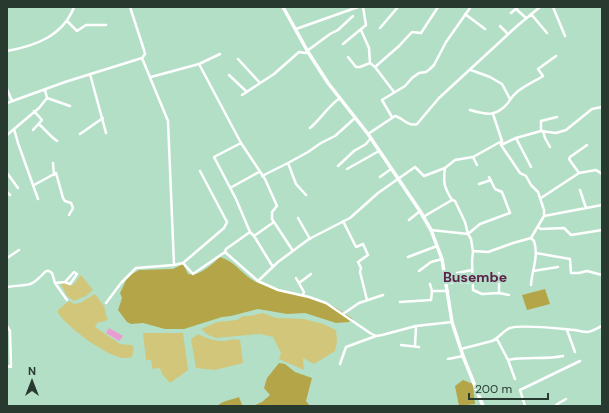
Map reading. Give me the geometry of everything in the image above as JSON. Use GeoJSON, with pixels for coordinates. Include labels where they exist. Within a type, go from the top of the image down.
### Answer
{"type":"FeatureCollection","features":[{"type":"Feature","properties":{"kind":"street"},"geometry":{"type":"LineString","coordinates":[[7,52],[19,49],[51,36],[70,18],[74,7]]}},
{"type":"Feature","properties":{"kind":"street"},"geometry":{"type":"LineString","coordinates":[[7,103],[90,74],[142,58],[145,54],[130,7]]}},
{"type":"Feature","properties":{"kind":"street"},"geometry":{"type":"LineString","coordinates":[[284,7],[308,52],[328,83],[371,138],[431,230],[442,259],[452,322],[463,356],[483,406]]}},
{"type":"Feature","properties":{"kind":"street"},"geometry":{"type":"LineString","coordinates":[[295,29],[358,7]]}},
{"type":"Feature","properties":{"kind":"street"},"geometry":{"type":"LineString","coordinates":[[343,44],[366,25],[363,7]]}},
{"type":"Feature","properties":{"kind":"street"},"geometry":{"type":"LineString","coordinates":[[380,28],[398,7]]}},
{"type":"Feature","properties":{"kind":"street"},"geometry":{"type":"LineString","coordinates":[[375,67],[399,46],[412,32],[421,33],[438,7]]}},
{"type":"Feature","properties":{"kind":"street"},"geometry":{"type":"LineString","coordinates":[[392,117],[382,100],[405,86],[419,73],[426,72],[434,65],[446,42],[470,8],[468,7]]}},
{"type":"Feature","properties":{"kind":"street"},"geometry":{"type":"LineString","coordinates":[[368,134],[392,117],[400,118],[410,124],[417,124],[439,98],[471,70],[508,34],[540,7]]}},
{"type":"Feature","properties":{"kind":"street"},"geometry":{"type":"LineString","coordinates":[[553,7],[565,36]]}},
{"type":"Feature","properties":{"kind":"street"},"geometry":{"type":"LineString","coordinates":[[511,14],[517,8],[526,18]]}},
{"type":"Feature","properties":{"kind":"street"},"geometry":{"type":"LineString","coordinates":[[465,14],[485,29]]}},
{"type":"Feature","properties":{"kind":"street"},"geometry":{"type":"LineString","coordinates":[[531,14],[547,33]]}},
{"type":"Feature","properties":{"kind":"street"},"geometry":{"type":"LineString","coordinates":[[242,95],[274,74],[299,52],[308,52],[330,34],[334,33],[353,16]]}},
{"type":"Feature","properties":{"kind":"street"},"geometry":{"type":"LineString","coordinates":[[67,21],[77,31],[86,25],[106,25]]}},
{"type":"Feature","properties":{"kind":"street"},"geometry":{"type":"LineString","coordinates":[[500,26],[508,34]]}},
{"type":"Feature","properties":{"kind":"street"},"geometry":{"type":"LineString","coordinates":[[361,30],[369,48],[370,63],[375,67],[394,92]]}},
{"type":"Feature","properties":{"kind":"street"},"geometry":{"type":"LineString","coordinates":[[151,77],[199,64],[220,54]]}},
{"type":"Feature","properties":{"kind":"street"},"geometry":{"type":"LineString","coordinates":[[470,110],[485,114],[493,114],[507,104],[516,92],[534,83],[543,76],[538,69],[556,56]]}},
{"type":"Feature","properties":{"kind":"street"},"geometry":{"type":"LineString","coordinates":[[348,57],[356,66],[360,67],[370,63]]}},
{"type":"Feature","properties":{"kind":"street"},"geometry":{"type":"LineString","coordinates":[[142,58],[168,121],[174,265]]}},
{"type":"Feature","properties":{"kind":"street"},"geometry":{"type":"LineString","coordinates":[[238,59],[260,83]]}},
{"type":"Feature","properties":{"kind":"street"},"geometry":{"type":"LineString","coordinates":[[199,64],[241,143],[270,190],[276,206],[272,212],[272,220],[293,251]]}},
{"type":"Feature","properties":{"kind":"street"},"geometry":{"type":"LineString","coordinates":[[471,70],[490,77],[502,84],[510,99]]}},
{"type":"Feature","properties":{"kind":"street"},"geometry":{"type":"LineString","coordinates":[[90,74],[106,133]]}},
{"type":"Feature","properties":{"kind":"street"},"geometry":{"type":"LineString","coordinates":[[229,75],[247,92]]}},
{"type":"Feature","properties":{"kind":"street"},"geometry":{"type":"LineString","coordinates":[[7,89],[12,101]]}},
{"type":"Feature","properties":{"kind":"street"},"geometry":{"type":"LineString","coordinates":[[46,90],[47,98]]}},
{"type":"Feature","properties":{"kind":"street"},"geometry":{"type":"LineString","coordinates":[[47,98],[70,106]]}},
{"type":"Feature","properties":{"kind":"street"},"geometry":{"type":"LineString","coordinates":[[7,135],[47,98]]}},
{"type":"Feature","properties":{"kind":"street"},"geometry":{"type":"LineString","coordinates":[[310,128],[333,103],[340,98]]}},
{"type":"Feature","properties":{"kind":"street"},"geometry":{"type":"LineString","coordinates":[[502,145],[516,138],[542,131],[556,132],[566,130],[592,109],[602,107]]}},
{"type":"Feature","properties":{"kind":"street"},"geometry":{"type":"LineString","coordinates":[[33,130],[42,120],[34,111]]}},
{"type":"Feature","properties":{"kind":"street"},"geometry":{"type":"LineString","coordinates":[[473,251],[488,252],[531,238],[544,216],[541,198],[526,176],[520,174],[502,145],[493,114]]}},
{"type":"Feature","properties":{"kind":"street"},"geometry":{"type":"LineString","coordinates":[[550,147],[542,131],[541,120],[557,117]]}},
{"type":"Feature","properties":{"kind":"street"},"geometry":{"type":"LineString","coordinates":[[80,134],[103,118]]}},
{"type":"Feature","properties":{"kind":"street"},"geometry":{"type":"LineString","coordinates":[[262,176],[335,136],[355,118]]}},
{"type":"Feature","properties":{"kind":"street"},"geometry":{"type":"LineString","coordinates":[[39,124],[57,140]]}},
{"type":"Feature","properties":{"kind":"street"},"geometry":{"type":"LineString","coordinates":[[14,129],[38,199]]}},
{"type":"Feature","properties":{"kind":"street"},"geometry":{"type":"LineString","coordinates":[[338,166],[354,151],[366,144],[371,138]]}},
{"type":"Feature","properties":{"kind":"street"},"geometry":{"type":"LineString","coordinates":[[516,138],[531,167]]}},
{"type":"Feature","properties":{"kind":"street"},"geometry":{"type":"LineString","coordinates":[[258,281],[293,251],[310,239],[350,218],[378,193],[415,167],[424,176],[445,168],[455,160],[473,157],[502,141]]}},
{"type":"Feature","properties":{"kind":"street"},"geometry":{"type":"LineString","coordinates":[[241,143],[214,157],[250,232],[273,267]]}},
{"type":"Feature","properties":{"kind":"street"},"geometry":{"type":"LineString","coordinates":[[579,173],[569,159],[587,145]]}},
{"type":"Feature","properties":{"kind":"street"},"geometry":{"type":"LineString","coordinates":[[347,169],[379,151]]}},
{"type":"Feature","properties":{"kind":"street"},"geometry":{"type":"LineString","coordinates":[[473,157],[477,165]]}},
{"type":"Feature","properties":{"kind":"street"},"geometry":{"type":"LineString","coordinates":[[54,163],[54,174],[56,174],[63,198],[72,205],[73,208],[69,215]]}},
{"type":"Feature","properties":{"kind":"street"},"geometry":{"type":"LineString","coordinates":[[288,163],[296,184],[306,195]]}},
{"type":"Feature","properties":{"kind":"street"},"geometry":{"type":"LineString","coordinates":[[445,168],[444,184],[452,200],[456,201],[471,239],[473,251],[473,290],[482,294],[499,293],[509,295]]}},
{"type":"Feature","properties":{"kind":"street"},"geometry":{"type":"LineString","coordinates":[[380,177],[392,169]]}},
{"type":"Feature","properties":{"kind":"street"},"geometry":{"type":"LineString","coordinates":[[541,198],[579,173],[596,170],[602,174]]}},
{"type":"Feature","properties":{"kind":"street"},"geometry":{"type":"LineString","coordinates":[[106,303],[121,283],[136,268],[183,263],[224,228],[227,222],[200,171]]}},
{"type":"Feature","properties":{"kind":"street"},"geometry":{"type":"LineString","coordinates":[[7,172],[18,188]]}},
{"type":"Feature","properties":{"kind":"street"},"geometry":{"type":"LineString","coordinates":[[230,188],[259,172]]}},
{"type":"Feature","properties":{"kind":"street"},"geometry":{"type":"LineString","coordinates":[[34,185],[54,174]]}},
{"type":"Feature","properties":{"kind":"street"},"geometry":{"type":"LineString","coordinates":[[431,230],[468,234],[480,224],[510,213],[502,192],[495,189],[489,177]]}},
{"type":"Feature","properties":{"kind":"street"},"geometry":{"type":"LineString","coordinates":[[479,184],[491,180]]}},
{"type":"Feature","properties":{"kind":"street"},"geometry":{"type":"LineString","coordinates":[[580,190],[586,208]]}},
{"type":"Feature","properties":{"kind":"street"},"geometry":{"type":"LineString","coordinates":[[7,192],[10,195]]}},
{"type":"Feature","properties":{"kind":"street"},"geometry":{"type":"LineString","coordinates":[[423,217],[452,200]]}},
{"type":"Feature","properties":{"kind":"street"},"geometry":{"type":"LineString","coordinates":[[544,216],[602,205]]}},
{"type":"Feature","properties":{"kind":"street"},"geometry":{"type":"LineString","coordinates":[[409,220],[420,211]]}},
{"type":"Feature","properties":{"kind":"street"},"geometry":{"type":"LineString","coordinates":[[298,218],[310,239]]}},
{"type":"Feature","properties":{"kind":"street"},"geometry":{"type":"LineString","coordinates":[[343,221],[356,247],[363,244],[368,255],[358,262],[361,268],[360,272],[367,300]]}},
{"type":"Feature","properties":{"kind":"street"},"geometry":{"type":"LineString","coordinates":[[254,236],[274,222]]}},
{"type":"Feature","properties":{"kind":"street"},"geometry":{"type":"LineString","coordinates":[[538,227],[541,229],[564,228],[571,235],[602,230]]}},
{"type":"Feature","properties":{"kind":"street"},"geometry":{"type":"LineString","coordinates":[[183,263],[193,274],[225,252],[250,232]]}},
{"type":"Feature","properties":{"kind":"street"},"geometry":{"type":"LineString","coordinates":[[531,238],[534,241],[536,253],[531,285]]}},
{"type":"Feature","properties":{"kind":"street"},"geometry":{"type":"LineString","coordinates":[[408,257],[437,246]]}},
{"type":"Feature","properties":{"kind":"street"},"geometry":{"type":"LineString","coordinates":[[7,258],[19,250]]}},
{"type":"Feature","properties":{"kind":"street"},"geometry":{"type":"LineString","coordinates":[[225,252],[258,281],[278,290],[303,295],[326,303],[376,336]]}},
{"type":"Feature","properties":{"kind":"street"},"geometry":{"type":"LineString","coordinates":[[536,253],[570,259],[570,272],[579,273],[587,271],[602,275]]}},
{"type":"Feature","properties":{"kind":"street"},"geometry":{"type":"LineString","coordinates":[[419,271],[431,262],[442,259]]}},
{"type":"Feature","properties":{"kind":"street"},"geometry":{"type":"LineString","coordinates":[[533,271],[558,267]]}},
{"type":"Feature","properties":{"kind":"street"},"geometry":{"type":"LineString","coordinates":[[457,273],[472,270]]}},
{"type":"Feature","properties":{"kind":"street"},"geometry":{"type":"LineString","coordinates":[[7,287],[27,286],[32,284],[46,271],[49,271],[52,273],[55,283],[66,300]]}},
{"type":"Feature","properties":{"kind":"street"},"geometry":{"type":"LineString","coordinates":[[55,283],[65,282],[70,284],[77,274],[74,272],[65,282]]}},
{"type":"Feature","properties":{"kind":"street"},"geometry":{"type":"LineString","coordinates":[[498,273],[499,293]]}},
{"type":"Feature","properties":{"kind":"street"},"geometry":{"type":"LineString","coordinates":[[299,284],[311,274]]}},
{"type":"Feature","properties":{"kind":"street"},"geometry":{"type":"LineString","coordinates":[[296,278],[304,292],[303,295]]}},
{"type":"Feature","properties":{"kind":"street"},"geometry":{"type":"LineString","coordinates":[[446,283],[472,282]]}},
{"type":"Feature","properties":{"kind":"street"},"geometry":{"type":"LineString","coordinates":[[400,302],[431,300],[432,291],[430,284]]}},
{"type":"Feature","properties":{"kind":"street"},"geometry":{"type":"LineString","coordinates":[[432,291],[448,291]]}},
{"type":"Feature","properties":{"kind":"street"},"geometry":{"type":"LineString","coordinates":[[343,314],[367,300],[383,295]]}},
{"type":"Feature","properties":{"kind":"street"},"geometry":{"type":"LineString","coordinates":[[340,364],[346,347],[376,336],[416,326],[452,322]]}},
{"type":"Feature","properties":{"kind":"street"},"geometry":{"type":"LineString","coordinates":[[7,326],[10,331],[11,367],[7,366]]}},
{"type":"Feature","properties":{"kind":"street"},"geometry":{"type":"LineString","coordinates":[[415,346],[416,326]]}},
{"type":"Feature","properties":{"kind":"street"},"geometry":{"type":"LineString","coordinates":[[461,349],[497,339],[505,330],[518,327],[586,332],[602,326]]}},
{"type":"Feature","properties":{"kind":"street"},"geometry":{"type":"LineString","coordinates":[[567,330],[575,352]]}},
{"type":"Feature","properties":{"kind":"street"},"geometry":{"type":"LineString","coordinates":[[497,339],[508,360],[515,379]]}},
{"type":"Feature","properties":{"kind":"street"},"geometry":{"type":"LineString","coordinates":[[401,345],[419,347]]}},
{"type":"Feature","properties":{"kind":"street"},"geometry":{"type":"LineString","coordinates":[[448,359],[463,356]]}},
{"type":"Feature","properties":{"kind":"street"},"geometry":{"type":"LineString","coordinates":[[508,360],[563,356]]}},
{"type":"Feature","properties":{"kind":"street"},"geometry":{"type":"LineString","coordinates":[[525,406],[520,390],[580,362]]}},
{"type":"Feature","properties":{"kind":"street"},"geometry":{"type":"LineString","coordinates":[[555,406],[558,402],[566,399]]}},
{"type":"Feature","properties":{"kind":"shaded area"},"geometry":{"type":"Polygon","coordinates":[[[220,257],[230,262],[258,283],[327,303],[353,319],[349,322],[336,323],[305,313],[287,314],[258,309],[222,317],[184,329],[165,329],[143,323],[131,324],[127,322],[118,310],[122,298],[120,293],[126,280],[139,270],[173,269],[183,264],[188,274],[197,274],[206,269],[220,257]]]}},
{"type":"Feature","properties":{"kind":"shaded area"},"geometry":{"type":"Polygon","coordinates":[[[81,275],[93,290],[86,296],[74,301],[67,296],[60,283],[64,282],[68,285],[73,285],[81,275]]]}},
{"type":"Feature","properties":{"kind":"shaded area"},"geometry":{"type":"Polygon","coordinates":[[[545,289],[550,304],[527,310],[522,295],[545,289]]]}},
{"type":"Feature","properties":{"kind":"shaded area"},"geometry":{"type":"Polygon","coordinates":[[[95,294],[104,306],[108,319],[103,322],[98,322],[95,327],[120,344],[132,345],[134,348],[132,357],[122,358],[114,356],[96,346],[78,333],[58,313],[58,310],[69,301],[74,304],[80,303],[95,294]]]}},
{"type":"Feature","properties":{"kind":"shaded area"},"geometry":{"type":"Polygon","coordinates":[[[263,313],[276,318],[304,319],[323,324],[336,330],[337,342],[335,351],[314,364],[303,358],[304,370],[279,359],[281,353],[273,337],[260,334],[216,338],[208,335],[201,329],[217,322],[237,320],[243,316],[263,313]]]}},
{"type":"Feature","properties":{"kind":"shaded area"},"geometry":{"type":"Polygon","coordinates":[[[109,328],[123,336],[119,341],[106,333],[109,328]]]}},
{"type":"Feature","properties":{"kind":"shaded area"},"geometry":{"type":"Polygon","coordinates":[[[143,333],[183,333],[188,370],[170,383],[162,374],[160,368],[153,369],[151,360],[146,360],[143,333]]]}},
{"type":"Feature","properties":{"kind":"shaded area"},"geometry":{"type":"Polygon","coordinates":[[[198,334],[216,340],[240,340],[243,363],[215,370],[196,368],[191,339],[198,334]]]}},
{"type":"Feature","properties":{"kind":"shaded area"},"geometry":{"type":"Polygon","coordinates":[[[279,363],[285,364],[295,372],[312,378],[306,401],[310,406],[253,406],[262,402],[270,395],[264,388],[267,378],[279,363]]]}},
{"type":"Feature","properties":{"kind":"shaded area"},"geometry":{"type":"Polygon","coordinates":[[[463,380],[473,384],[475,404],[459,406],[455,386],[463,380]]]}},
{"type":"Feature","properties":{"kind":"shaded area"},"geometry":{"type":"Polygon","coordinates":[[[239,397],[242,405],[248,406],[217,406],[225,401],[239,397]]]}},
{"type":"Feature","properties":{"kind":"district","name":"Busembe"},"geometry":{"type":"Point","coordinates":[475,277]}}]}
